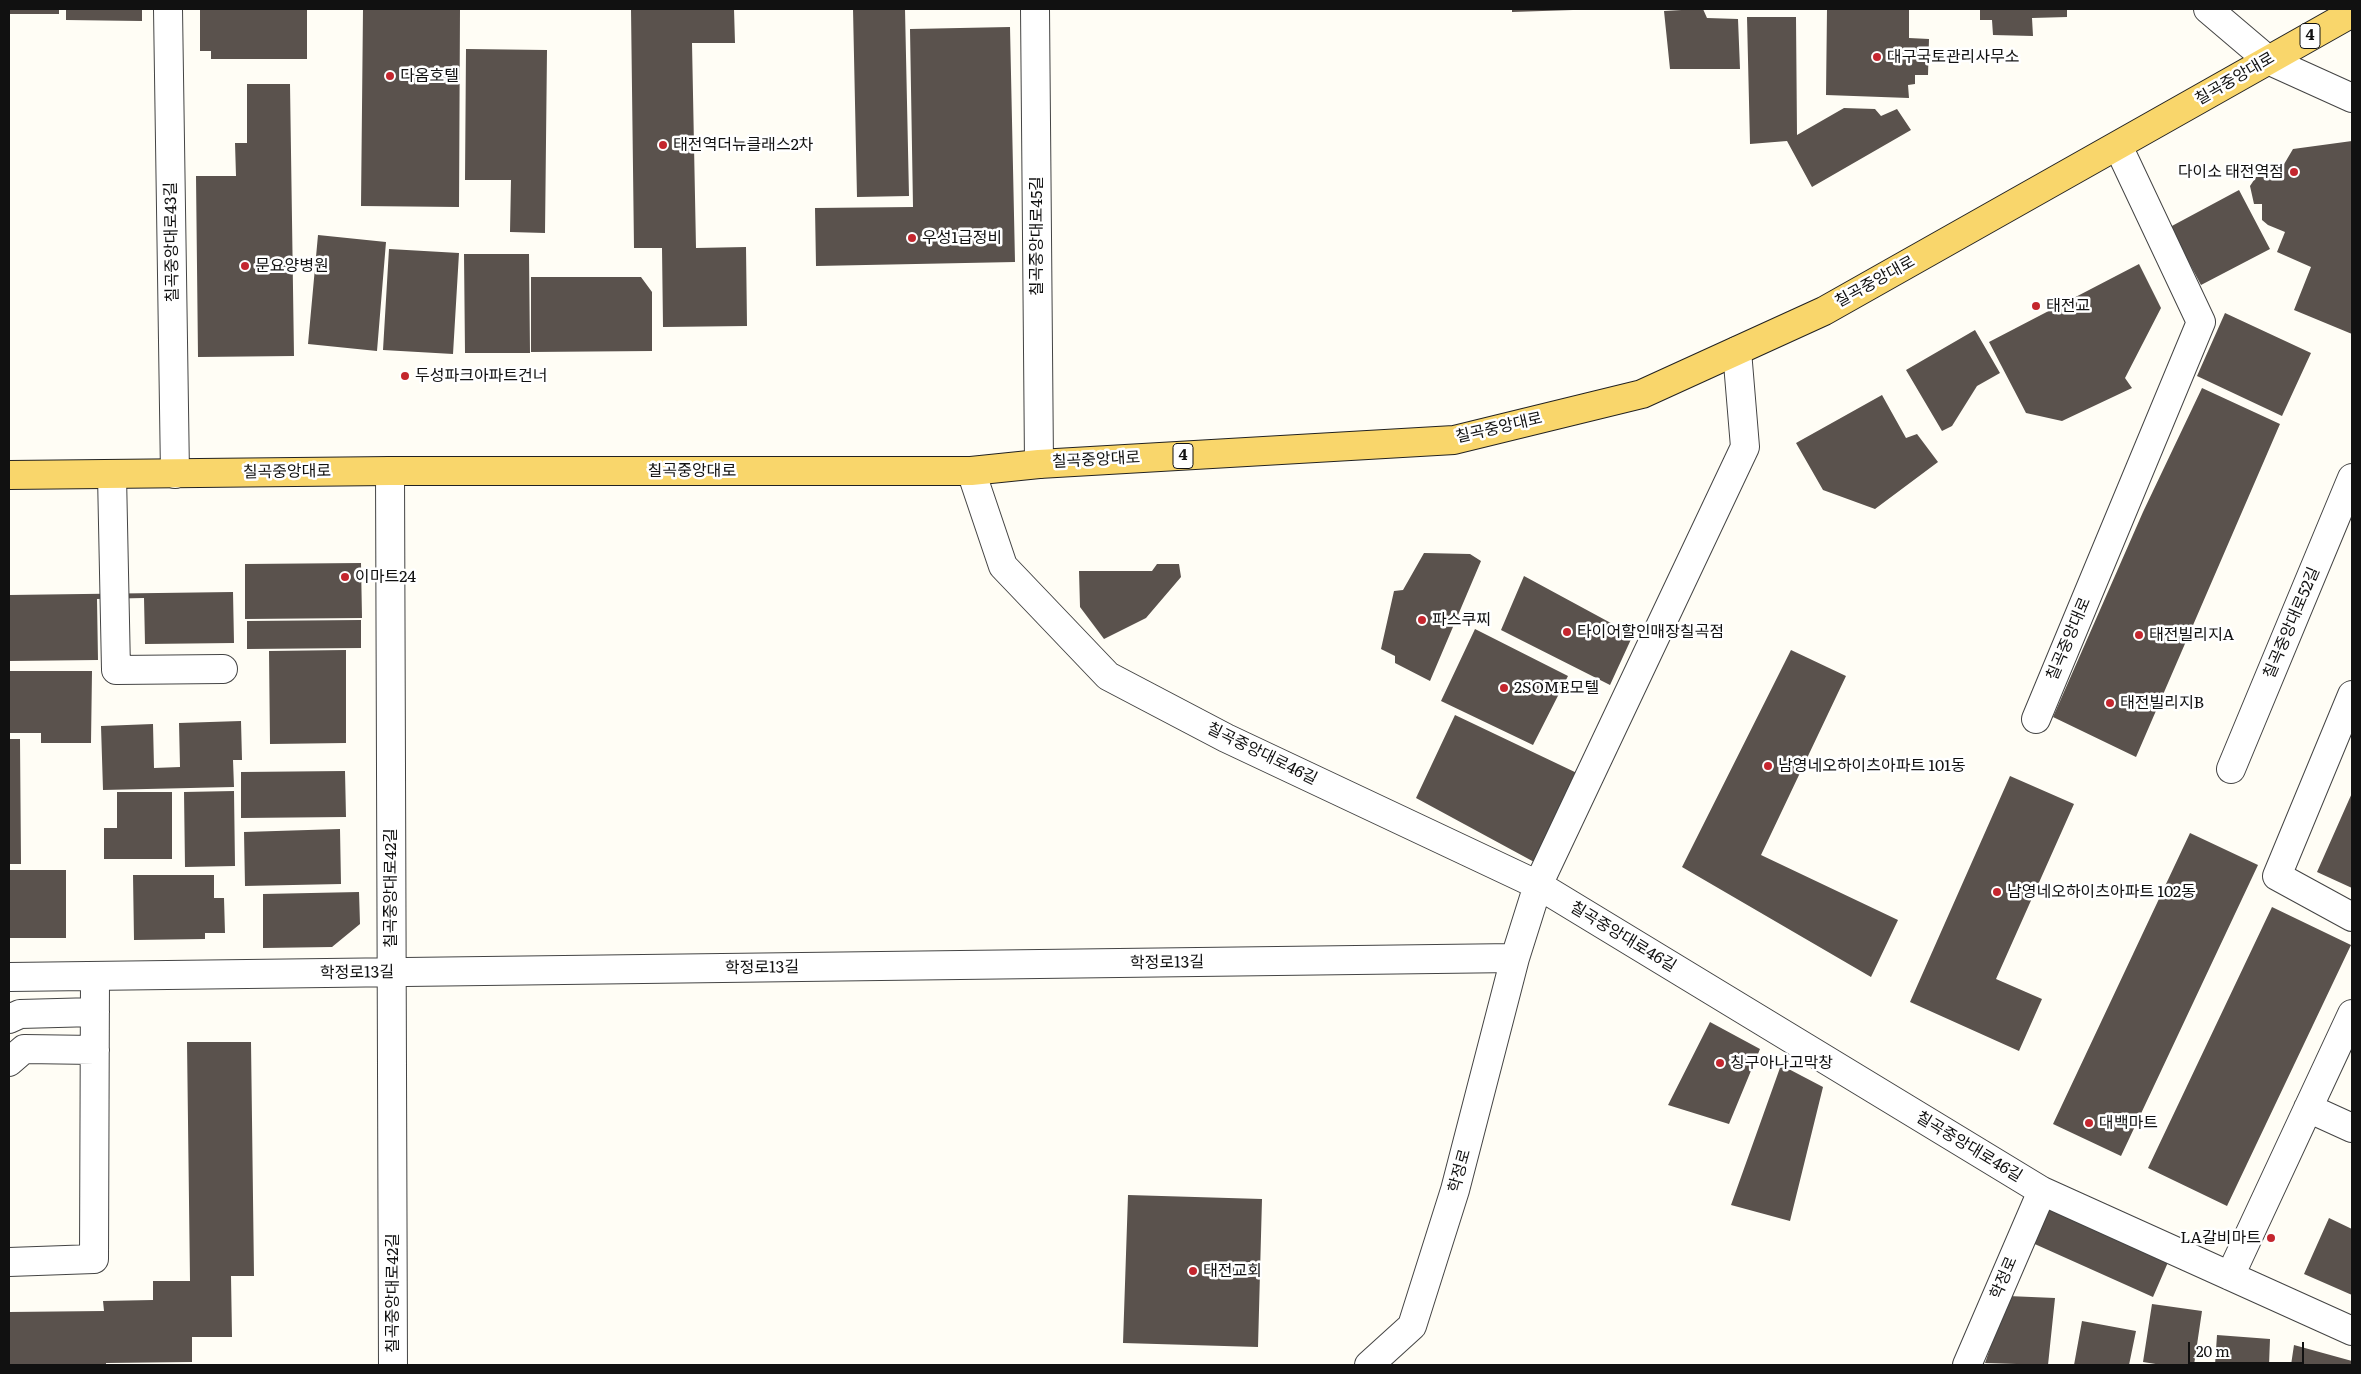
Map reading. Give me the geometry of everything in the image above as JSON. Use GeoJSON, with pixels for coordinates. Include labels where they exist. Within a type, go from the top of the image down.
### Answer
{"type":"FeatureCollection","features":[{"type":"Feature","properties":{"kind":"main road","name":"칠곡중앙대로"},"geometry":{"type":"LineString","coordinates":[[9,475],[390,471],[971,471],[1039,464],[1454,440],[1642,394],[1824,311],[2352,13]]}},
{"type":"Feature","properties":{"kind":"street","name":"칠곡중앙대로43길"},"geometry":{"type":"LineString","coordinates":[[168,9],[175,474]]}},
{"type":"Feature","properties":{"kind":"street","name":"칠곡중앙대로45길"},"geometry":{"type":"LineString","coordinates":[[1035,9],[1039,464]]}},
{"type":"Feature","properties":{"kind":"street"},"geometry":{"type":"LineString","coordinates":[[2208,9],[2268,60],[2352,98]]}},
{"type":"Feature","properties":{"kind":"street","name":"칠곡중앙대로"},"geometry":{"type":"LineString","coordinates":[[2036,719],[2201,322],[2118,146]]}},
{"type":"Feature","properties":{"kind":"street","name":"학정로"},"geometry":{"type":"LineString","coordinates":[[1369,1365],[1412,1326],[1456,1190],[1515,958],[1538,885],[1745,447],[1737,351]]}},
{"type":"Feature","properties":{"kind":"street","name":"칠곡중앙대로42길"},"geometry":{"type":"LineString","coordinates":[[390,471],[393,1365]]}},
{"type":"Feature","properties":{"kind":"street","name":"칠곡중앙대로46길"},"geometry":{"type":"LineString","coordinates":[[971,471],[1003,566],[1108,676],[1226,738],[1538,885],[2042,1192],[2352,1331]]}},
{"type":"Feature","properties":{"kind":"street"},"geometry":{"type":"LineString","coordinates":[[112,475],[116,670],[223,669]]}},
{"type":"Feature","properties":{"kind":"street","name":"칠곡중앙대로52길"},"geometry":{"type":"LineString","coordinates":[[2231,769],[2352,478]]}},
{"type":"Feature","properties":{"kind":"street"},"geometry":{"type":"LineString","coordinates":[[2352,695],[2277,876],[2352,917]]}},
{"type":"Feature","properties":{"kind":"street","name":"학정로13길"},"geometry":{"type":"LineString","coordinates":[[9,977],[1515,958]]}},
{"type":"Feature","properties":{"kind":"street"},"geometry":{"type":"LineString","coordinates":[[9,1262],[94,1258],[95,976]]}},
{"type":"Feature","properties":{"kind":"street"},"geometry":{"type":"LineString","coordinates":[[9,1019],[20,1014],[95,1012]]}},
{"type":"Feature","properties":{"kind":"street"},"geometry":{"type":"LineString","coordinates":[[2230,1276],[2352,1014]]}},
{"type":"Feature","properties":{"kind":"street"},"geometry":{"type":"LineString","coordinates":[[9,1062],[24,1050],[95,1050]]}},
{"type":"Feature","properties":{"kind":"street"},"geometry":{"type":"LineString","coordinates":[[2308,1108],[2352,1128]]}},
{"type":"Feature","properties":{"kind":"street","name":"학정로"},"geometry":{"type":"LineString","coordinates":[[1967,1365],[2042,1192]]}},
{"type":"Feature","properties":{"kind":"building"},"geometry":{"type":"Polygon","coordinates":[[[9,9],[59,9],[59,14],[9,14],[9,9]]]}},
{"type":"Feature","properties":{"kind":"building"},"geometry":{"type":"Polygon","coordinates":[[[66,9],[142,9],[142,21],[66,20],[66,9]]]}},
{"type":"Feature","properties":{"kind":"building"},"geometry":{"type":"Polygon","coordinates":[[[200,9],[307,9],[307,59],[211,59],[211,51],[200,51],[200,9]]]}},
{"type":"Feature","properties":{"kind":"building"},"geometry":{"type":"Polygon","coordinates":[[[363,9],[460,9],[459,207],[361,206],[363,9]]]}},
{"type":"Feature","properties":{"kind":"building","name":"태전역더뉴클래스2차"},"geometry":{"type":"Polygon","coordinates":[[[631,9],[734,9],[735,43],[692,43],[696,248],[746,247],[747,326],[663,327],[662,248],[634,248],[631,9]]]}},
{"type":"Feature","properties":{"kind":"building"},"geometry":{"type":"Polygon","coordinates":[[[853,9],[905,9],[909,196],[857,197],[853,9]]]}},
{"type":"Feature","properties":{"kind":"building"},"geometry":{"type":"Polygon","coordinates":[[[1512,9],[1573,9],[1573,10],[1512,12],[1512,9]]]}},
{"type":"Feature","properties":{"kind":"building"},"geometry":{"type":"Polygon","coordinates":[[[1703,9],[1707,18],[1738,19],[1740,69],[1670,69],[1664,11],[1703,9]]]}},
{"type":"Feature","properties":{"kind":"building","name":"대구국토관리사무소"},"geometry":{"type":"Polygon","coordinates":[[[1827,9],[1909,9],[1909,38],[1929,39],[1928,75],[1915,75],[1915,84],[1908,85],[1909,98],[1826,95],[1827,9]]]}},
{"type":"Feature","properties":{"kind":"building"},"geometry":{"type":"Polygon","coordinates":[[[1980,9],[2067,9],[2067,17],[2032,18],[2033,36],[1993,35],[1992,20],[1980,20],[1980,9]]]}},
{"type":"Feature","properties":{"kind":"building"},"geometry":{"type":"Polygon","coordinates":[[[1747,17],[1796,17],[1797,135],[1844,108],[1875,109],[1881,116],[1897,109],[1911,130],[1812,187],[1787,141],[1750,144],[1747,17]]]}},
{"type":"Feature","properties":{"kind":"building"},"geometry":{"type":"Polygon","coordinates":[[[1010,27],[1015,262],[816,266],[815,208],[913,207],[910,29],[1010,27]]]}},
{"type":"Feature","properties":{"kind":"building"},"geometry":{"type":"Polygon","coordinates":[[[466,49],[547,50],[545,233],[510,232],[511,180],[465,180],[466,49]]]}},
{"type":"Feature","properties":{"kind":"building","name":"문요양병원"},"geometry":{"type":"Polygon","coordinates":[[[247,84],[290,84],[294,356],[198,357],[196,176],[236,176],[235,143],[247,143],[247,84]]]}},
{"type":"Feature","properties":{"kind":"building"},"geometry":{"type":"Polygon","coordinates":[[[2352,141],[2352,334],[2294,310],[2311,267],[2277,252],[2285,232],[2268,225],[2262,220],[2262,204],[2254,204],[2250,186],[2256,177],[2270,177],[2280,171],[2293,149],[2352,141]]]}},
{"type":"Feature","properties":{"kind":"building"},"geometry":{"type":"Polygon","coordinates":[[[2239,190],[2270,249],[2201,285],[2170,227],[2239,190]]]}},
{"type":"Feature","properties":{"kind":"building"},"geometry":{"type":"Polygon","coordinates":[[[318,235],[386,242],[377,351],[308,344],[318,235]]]}},
{"type":"Feature","properties":{"kind":"building"},"geometry":{"type":"Polygon","coordinates":[[[389,249],[459,253],[453,354],[383,350],[389,249]]]}},
{"type":"Feature","properties":{"kind":"building"},"geometry":{"type":"Polygon","coordinates":[[[464,254],[529,254],[530,353],[465,353],[464,254]]]}},
{"type":"Feature","properties":{"kind":"building"},"geometry":{"type":"Polygon","coordinates":[[[2139,264],[2161,308],[2125,378],[2132,388],[2062,421],[2026,413],[1989,342],[2139,264]]]}},
{"type":"Feature","properties":{"kind":"building"},"geometry":{"type":"Polygon","coordinates":[[[531,277],[641,277],[652,292],[652,351],[531,352],[531,277]]]}},
{"type":"Feature","properties":{"kind":"building"},"geometry":{"type":"Polygon","coordinates":[[[2225,313],[2311,353],[2282,416],[2197,376],[2225,313]]]}},
{"type":"Feature","properties":{"kind":"building"},"geometry":{"type":"Polygon","coordinates":[[[1975,330],[2000,373],[1977,386],[1952,426],[1942,431],[1906,370],[1975,330]]]}},
{"type":"Feature","properties":{"kind":"building"},"geometry":{"type":"Polygon","coordinates":[[[2202,388],[2280,424],[2136,757],[2053,717],[2143,512],[2202,388]]]}},
{"type":"Feature","properties":{"kind":"building"},"geometry":{"type":"Polygon","coordinates":[[[1882,395],[1906,438],[1917,434],[1938,462],[1875,509],[1823,490],[1796,443],[1882,395]]]}},
{"type":"Feature","properties":{"kind":"building","name":"파스쿠찌"},"geometry":{"type":"Polygon","coordinates":[[[1424,553],[1470,554],[1481,561],[1430,681],[1395,663],[1395,656],[1381,649],[1394,591],[1403,590],[1424,553]]]}},
{"type":"Feature","properties":{"kind":"building"},"geometry":{"type":"Polygon","coordinates":[[[361,563],[362,618],[245,619],[245,564],[361,563]]]}},
{"type":"Feature","properties":{"kind":"building"},"geometry":{"type":"Polygon","coordinates":[[[1157,564],[1179,564],[1181,577],[1146,618],[1104,639],[1080,607],[1079,571],[1152,571],[1157,564]]]}},
{"type":"Feature","properties":{"kind":"building","name":"타이어할인매장칠곡점"},"geometry":{"type":"Polygon","coordinates":[[[1524,576],[1633,635],[1610,685],[1501,630],[1524,576]]]}},
{"type":"Feature","properties":{"kind":"building"},"geometry":{"type":"Polygon","coordinates":[[[233,592],[234,643],[145,644],[144,598],[97,599],[98,660],[9,661],[9,595],[233,592]]]}},
{"type":"Feature","properties":{"kind":"building"},"geometry":{"type":"Polygon","coordinates":[[[361,620],[361,648],[247,649],[247,621],[361,620]]]}},
{"type":"Feature","properties":{"kind":"building","name":"2SOME모텔"},"geometry":{"type":"Polygon","coordinates":[[[1475,629],[1568,676],[1533,745],[1441,701],[1475,629]]]}},
{"type":"Feature","properties":{"kind":"building"},"geometry":{"type":"Polygon","coordinates":[[[346,650],[346,743],[270,744],[269,651],[346,650]]]}},
{"type":"Feature","properties":{"kind":"building","name":"남영네오하이츠아파트 101동"},"geometry":{"type":"Polygon","coordinates":[[[1791,650],[1846,676],[1761,855],[1898,920],[1871,977],[1682,867],[1791,650]]]}},
{"type":"Feature","properties":{"kind":"building"},"geometry":{"type":"Polygon","coordinates":[[[9,671],[92,671],[91,743],[41,743],[41,733],[9,733],[9,671]]]}},
{"type":"Feature","properties":{"kind":"building"},"geometry":{"type":"Polygon","coordinates":[[[1455,715],[1579,774],[1536,863],[1416,798],[1455,715]]]}},
{"type":"Feature","properties":{"kind":"building"},"geometry":{"type":"Polygon","coordinates":[[[241,721],[242,760],[233,760],[234,787],[103,790],[101,726],[153,724],[154,768],[180,767],[179,723],[241,721]]]}},
{"type":"Feature","properties":{"kind":"building"},"geometry":{"type":"Polygon","coordinates":[[[9,739],[20,739],[21,864],[9,864],[9,739]]]}},
{"type":"Feature","properties":{"kind":"building"},"geometry":{"type":"Polygon","coordinates":[[[345,771],[346,817],[241,818],[241,772],[345,771]]]}},
{"type":"Feature","properties":{"kind":"building","name":"남영네오하이츠아파트 102동"},"geometry":{"type":"Polygon","coordinates":[[[2010,776],[2074,804],[1996,979],[2042,999],[2019,1051],[1910,1002],[2010,776]]]}},
{"type":"Feature","properties":{"kind":"building"},"geometry":{"type":"Polygon","coordinates":[[[234,791],[235,866],[185,867],[184,792],[234,791]]]}},
{"type":"Feature","properties":{"kind":"building"},"geometry":{"type":"Polygon","coordinates":[[[117,792],[172,792],[172,859],[104,859],[104,828],[117,828],[117,792]]]}},
{"type":"Feature","properties":{"kind":"building"},"geometry":{"type":"Polygon","coordinates":[[[2352,793],[2352,888],[2317,872],[2352,793]]]}},
{"type":"Feature","properties":{"kind":"building"},"geometry":{"type":"Polygon","coordinates":[[[340,829],[341,884],[245,886],[244,832],[340,829]]]}},
{"type":"Feature","properties":{"kind":"building"},"geometry":{"type":"Polygon","coordinates":[[[2190,833],[2258,865],[2121,1156],[2053,1124],[2190,833]]]}},
{"type":"Feature","properties":{"kind":"building"},"geometry":{"type":"Polygon","coordinates":[[[9,870],[66,870],[66,938],[9,938],[9,870]]]}},
{"type":"Feature","properties":{"kind":"building"},"geometry":{"type":"Polygon","coordinates":[[[133,875],[214,875],[214,898],[224,898],[225,933],[205,933],[205,939],[134,940],[133,875]]]}},
{"type":"Feature","properties":{"kind":"building"},"geometry":{"type":"Polygon","coordinates":[[[359,892],[360,924],[332,947],[263,948],[263,894],[359,892]]]}},
{"type":"Feature","properties":{"kind":"building"},"geometry":{"type":"Polygon","coordinates":[[[2272,907],[2351,945],[2227,1206],[2148,1168],[2272,907]]]}},
{"type":"Feature","properties":{"kind":"building"},"geometry":{"type":"Polygon","coordinates":[[[1710,1022],[1760,1049],[1729,1124],[1668,1105],[1710,1022]]]}},
{"type":"Feature","properties":{"kind":"building"},"geometry":{"type":"Polygon","coordinates":[[[187,1042],[251,1042],[254,1276],[231,1276],[232,1337],[192,1337],[192,1362],[106,1363],[106,1365],[9,1365],[9,1312],[104,1311],[103,1301],[153,1300],[153,1281],[190,1281],[187,1042]]]}},
{"type":"Feature","properties":{"kind":"building"},"geometry":{"type":"Polygon","coordinates":[[[1781,1065],[1823,1087],[1790,1221],[1731,1205],[1781,1065]]]}},
{"type":"Feature","properties":{"kind":"building","name":"태전교회"},"geometry":{"type":"Polygon","coordinates":[[[1128,1195],[1262,1199],[1258,1347],[1123,1343],[1128,1195]]]}},
{"type":"Feature","properties":{"kind":"building"},"geometry":{"type":"Polygon","coordinates":[[[2044,1204],[2169,1260],[2153,1297],[2028,1241],[2044,1204]]]}},
{"type":"Feature","properties":{"kind":"building"},"geometry":{"type":"Polygon","coordinates":[[[2329,1218],[2352,1229],[2352,1295],[2304,1274],[2329,1218]]]}},
{"type":"Feature","properties":{"kind":"building"},"geometry":{"type":"Polygon","coordinates":[[[2008,1296],[2055,1298],[2048,1365],[1985,1363],[2008,1296]]]}},
{"type":"Feature","properties":{"kind":"building"},"geometry":{"type":"Polygon","coordinates":[[[2152,1304],[2202,1311],[2194,1365],[2162,1365],[2143,1362],[2152,1304]]]}},
{"type":"Feature","properties":{"kind":"building"},"geometry":{"type":"Polygon","coordinates":[[[2082,1321],[2136,1331],[2129,1365],[2074,1365],[2082,1321]]]}},
{"type":"Feature","properties":{"kind":"building"},"geometry":{"type":"Polygon","coordinates":[[[2217,1335],[2270,1339],[2269,1365],[2215,1365],[2217,1335]]]}},
{"type":"Feature","properties":{"kind":"building"},"geometry":{"type":"Polygon","coordinates":[[[2294,1345],[2352,1361],[2352,1365],[2291,1365],[2294,1345]]]}},
{"type":"Feature","properties":{"kind":"place","name":"대구국토관리사무소"},"geometry":{"type":"Point","coordinates":[1877,57]}},
{"type":"Feature","properties":{"kind":"place","name":"다옴호텔"},"geometry":{"type":"Point","coordinates":[390,76]}},
{"type":"Feature","properties":{"kind":"place","name":"태전역더뉴클래스2차"},"geometry":{"type":"Point","coordinates":[663,145]}},
{"type":"Feature","properties":{"kind":"place","name":"다이소 태전역점"},"geometry":{"type":"Point","coordinates":[2294,172]}},
{"type":"Feature","properties":{"kind":"place","name":"우성1급정비"},"geometry":{"type":"Point","coordinates":[912,238]}},
{"type":"Feature","properties":{"kind":"place","name":"문요양병원"},"geometry":{"type":"Point","coordinates":[245,266]}},
{"type":"Feature","properties":{"kind":"place","name":"태전교"},"geometry":{"type":"Point","coordinates":[2036,306]}},
{"type":"Feature","properties":{"kind":"place","name":"두성파크아파트건너"},"geometry":{"type":"Point","coordinates":[405,376]}},
{"type":"Feature","properties":{"kind":"place","name":"이마트24"},"geometry":{"type":"Point","coordinates":[345,577]}},
{"type":"Feature","properties":{"kind":"place","name":"파스쿠찌"},"geometry":{"type":"Point","coordinates":[1422,620]}},
{"type":"Feature","properties":{"kind":"place","name":"타이어할인매장칠곡점"},"geometry":{"type":"Point","coordinates":[1567,632]}},
{"type":"Feature","properties":{"kind":"place","name":"태전빌리지A"},"geometry":{"type":"Point","coordinates":[2139,635]}},
{"type":"Feature","properties":{"kind":"place","name":"2SOME모텔"},"geometry":{"type":"Point","coordinates":[1504,688]}},
{"type":"Feature","properties":{"kind":"place","name":"태전빌리지B"},"geometry":{"type":"Point","coordinates":[2110,703]}},
{"type":"Feature","properties":{"kind":"place","name":"남영네오하이츠아파트 101동"},"geometry":{"type":"Point","coordinates":[1768,766]}},
{"type":"Feature","properties":{"kind":"place","name":"남영네오하이츠아파트 102동"},"geometry":{"type":"Point","coordinates":[1997,892]}},
{"type":"Feature","properties":{"kind":"place","name":"칭구아나고막창"},"geometry":{"type":"Point","coordinates":[1720,1063]}},
{"type":"Feature","properties":{"kind":"place","name":"대백마트"},"geometry":{"type":"Point","coordinates":[2089,1123]}},
{"type":"Feature","properties":{"kind":"place","name":"LA갈비마트"},"geometry":{"type":"Point","coordinates":[2271,1238]}},
{"type":"Feature","properties":{"kind":"place","name":"태전교회"},"geometry":{"type":"Point","coordinates":[1193,1271]}}]}
